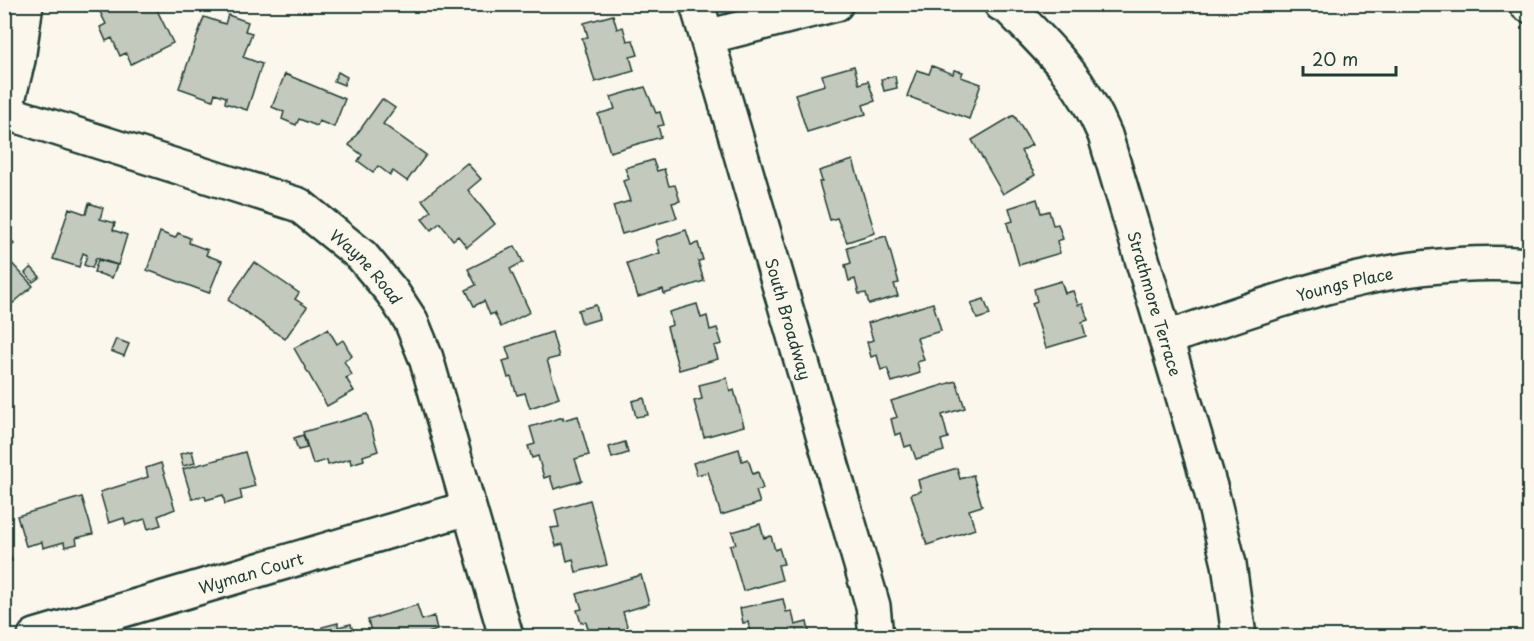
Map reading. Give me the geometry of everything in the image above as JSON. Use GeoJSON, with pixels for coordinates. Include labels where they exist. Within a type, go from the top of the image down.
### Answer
{"type":"FeatureCollection","features":[{"type":"Feature","properties":{"kind":"street"},"geometry":{"type":"LineString","coordinates":[[5,113],[18,60],[26,4]]}},
{"type":"Feature","properties":{"kind":"street","name":"South Broadway"},"geometry":{"type":"LineString","coordinates":[[697,4],[873,606],[876,636]]}},
{"type":"Feature","properties":{"kind":"street"},"geometry":{"type":"LineString","coordinates":[[707,37],[836,4]]}},
{"type":"Feature","properties":{"kind":"street","name":"Strathmore Terrace"},"geometry":{"type":"LineString","coordinates":[[1006,6],[1069,71],[1091,102],[1105,135],[1211,490],[1227,553],[1239,636]]}},
{"type":"Feature","properties":{"kind":"street","name":"Wayne Road"},"geometry":{"type":"LineString","coordinates":[[5,113],[299,204],[363,256],[392,292],[411,321],[426,358],[506,636]]}},
{"type":"Feature","properties":{"kind":"street","name":"Youngs Place"},"geometry":{"type":"LineString","coordinates":[[1167,338],[1320,286],[1384,272],[1450,264],[1530,265]]}},
{"type":"Feature","properties":{"kind":"street","name":"Wyman Court"},"geometry":{"type":"LineString","coordinates":[[35,636],[127,624],[468,508]]}},
{"type":"Feature","properties":{"kind":"building"},"geometry":{"type":"Polygon","coordinates":[[[109,4],[154,4],[173,43],[131,64],[126,53],[120,56],[112,38],[106,41],[100,27],[106,24],[99,10],[109,4]]]}},
{"type":"Feature","properties":{"kind":"building"},"geometry":{"type":"Polygon","coordinates":[[[228,15],[248,22],[245,31],[252,33],[243,57],[262,64],[247,110],[225,103],[226,97],[215,93],[213,100],[179,88],[204,17],[225,24],[228,15]]]}},
{"type":"Feature","properties":{"kind":"building"},"geometry":{"type":"Polygon","coordinates":[[[613,15],[617,29],[623,27],[627,41],[633,40],[638,55],[630,57],[634,71],[595,82],[582,38],[588,37],[584,23],[613,15]]]}},
{"type":"Feature","properties":{"kind":"building"},"geometry":{"type":"Polygon","coordinates":[[[854,66],[859,84],[868,81],[875,101],[863,105],[866,114],[807,132],[795,94],[825,85],[822,75],[854,66]]]}},
{"type":"Feature","properties":{"kind":"building"},"geometry":{"type":"Polygon","coordinates":[[[932,66],[953,74],[954,70],[963,72],[961,77],[981,84],[969,119],[907,96],[917,70],[929,74],[932,66]]]}},
{"type":"Feature","properties":{"kind":"building"},"geometry":{"type":"Polygon","coordinates":[[[338,72],[347,77],[344,85],[334,81],[338,72]]]}},
{"type":"Feature","properties":{"kind":"building"},"geometry":{"type":"Polygon","coordinates":[[[285,74],[345,99],[334,127],[319,121],[317,126],[299,119],[296,125],[282,119],[284,112],[272,107],[285,74]]]}},
{"type":"Feature","properties":{"kind":"building"},"geometry":{"type":"Polygon","coordinates":[[[895,76],[897,88],[884,91],[881,79],[895,76]]]}},
{"type":"Feature","properties":{"kind":"building"},"geometry":{"type":"Polygon","coordinates":[[[645,87],[656,113],[660,112],[664,125],[658,126],[661,137],[610,152],[598,114],[615,109],[611,97],[645,87]]]}},
{"type":"Feature","properties":{"kind":"building"},"geometry":{"type":"Polygon","coordinates":[[[382,99],[395,108],[383,124],[426,155],[407,181],[393,171],[390,175],[378,166],[373,172],[358,161],[362,155],[349,145],[382,99]]]}},
{"type":"Feature","properties":{"kind":"building"},"geometry":{"type":"Polygon","coordinates":[[[1014,115],[1032,145],[1021,151],[1035,175],[1003,194],[972,140],[1014,115]]]}},
{"type":"Feature","properties":{"kind":"building"},"geometry":{"type":"Polygon","coordinates":[[[653,160],[657,171],[664,169],[669,186],[675,185],[680,201],[672,203],[677,218],[622,234],[613,206],[630,201],[623,181],[629,179],[625,168],[653,160]]]}},
{"type":"Feature","properties":{"kind":"building"},"geometry":{"type":"Polygon","coordinates":[[[853,160],[875,233],[847,242],[837,218],[830,220],[819,182],[822,181],[819,171],[853,160]]]}},
{"type":"Feature","properties":{"kind":"building"},"geometry":{"type":"Polygon","coordinates":[[[467,163],[481,179],[468,190],[495,224],[467,247],[458,236],[453,240],[440,223],[431,230],[422,219],[431,211],[422,200],[467,163]]]}},
{"type":"Feature","properties":{"kind":"building"},"geometry":{"type":"Polygon","coordinates":[[[1037,199],[1041,213],[1049,211],[1053,225],[1058,224],[1063,239],[1057,241],[1060,253],[1019,265],[1007,223],[1013,221],[1009,208],[1037,199]]]}},
{"type":"Feature","properties":{"kind":"building"},"geometry":{"type":"Polygon","coordinates":[[[89,203],[103,208],[100,219],[115,223],[113,230],[127,235],[118,265],[96,258],[92,268],[84,265],[87,255],[83,253],[79,267],[53,259],[69,208],[86,214],[89,203]]]}},
{"type":"Feature","properties":{"kind":"building"},"geometry":{"type":"Polygon","coordinates":[[[686,230],[691,245],[698,243],[703,260],[698,261],[704,281],[664,294],[663,289],[638,297],[627,263],[660,253],[656,240],[686,230]]]}},
{"type":"Feature","properties":{"kind":"building"},"geometry":{"type":"Polygon","coordinates":[[[160,232],[175,238],[178,233],[190,238],[189,243],[208,250],[206,255],[222,261],[209,293],[147,270],[160,232]]]}},
{"type":"Feature","properties":{"kind":"building"},"geometry":{"type":"Polygon","coordinates":[[[4,233],[14,244],[4,253],[4,233]]]}},
{"type":"Feature","properties":{"kind":"building"},"geometry":{"type":"Polygon","coordinates":[[[886,236],[899,283],[894,284],[898,296],[869,304],[866,293],[859,294],[855,279],[849,281],[845,265],[851,263],[847,247],[886,236]]]}},
{"type":"Feature","properties":{"kind":"building"},"geometry":{"type":"Polygon","coordinates":[[[515,246],[523,262],[510,269],[530,312],[501,327],[494,313],[490,315],[484,301],[474,306],[466,290],[476,285],[468,269],[515,246]]]}},
{"type":"Feature","properties":{"kind":"building"},"geometry":{"type":"Polygon","coordinates":[[[4,255],[33,286],[12,304],[4,295],[4,255]]]}},
{"type":"Feature","properties":{"kind":"building"},"geometry":{"type":"Polygon","coordinates":[[[98,260],[117,265],[112,278],[94,272],[98,260]]]}},
{"type":"Feature","properties":{"kind":"building"},"geometry":{"type":"Polygon","coordinates":[[[254,262],[299,293],[295,299],[307,307],[285,339],[228,300],[254,262]]]}},
{"type":"Feature","properties":{"kind":"building"},"geometry":{"type":"Polygon","coordinates":[[[31,267],[40,277],[33,282],[25,273],[31,267]]]}},
{"type":"Feature","properties":{"kind":"building"},"geometry":{"type":"Polygon","coordinates":[[[1061,281],[1065,293],[1073,291],[1078,305],[1083,304],[1088,320],[1082,322],[1086,336],[1046,348],[1032,303],[1037,301],[1034,289],[1061,281]]]}},
{"type":"Feature","properties":{"kind":"building"},"geometry":{"type":"Polygon","coordinates":[[[984,299],[990,315],[977,319],[971,303],[984,299]]]}},
{"type":"Feature","properties":{"kind":"building"},"geometry":{"type":"Polygon","coordinates":[[[933,303],[941,331],[917,338],[924,360],[917,362],[920,373],[892,382],[887,368],[881,370],[877,355],[871,357],[867,342],[873,340],[868,323],[933,303]]]}},
{"type":"Feature","properties":{"kind":"building"},"geometry":{"type":"Polygon","coordinates":[[[697,304],[701,318],[707,316],[710,330],[717,328],[722,344],[714,346],[718,359],[679,370],[667,327],[672,325],[669,312],[697,304]]]}},
{"type":"Feature","properties":{"kind":"building"},"geometry":{"type":"Polygon","coordinates":[[[596,305],[599,319],[582,324],[578,310],[596,305]]]}},
{"type":"Feature","properties":{"kind":"building"},"geometry":{"type":"Polygon","coordinates":[[[328,329],[337,344],[343,340],[352,356],[344,361],[352,375],[346,378],[354,391],[327,406],[294,348],[328,329]]]}},
{"type":"Feature","properties":{"kind":"building"},"geometry":{"type":"Polygon","coordinates":[[[552,332],[559,357],[547,360],[559,398],[530,408],[525,393],[517,395],[511,377],[508,378],[503,361],[510,359],[506,347],[552,332]]]}},
{"type":"Feature","properties":{"kind":"building"},"geometry":{"type":"Polygon","coordinates":[[[116,339],[129,344],[124,356],[111,351],[116,339]]]}},
{"type":"Feature","properties":{"kind":"building"},"geometry":{"type":"Polygon","coordinates":[[[727,378],[730,392],[734,390],[744,426],[704,437],[694,401],[702,399],[699,385],[727,378]]]}},
{"type":"Feature","properties":{"kind":"building"},"geometry":{"type":"Polygon","coordinates":[[[956,381],[965,408],[942,415],[948,438],[941,440],[944,451],[916,459],[911,445],[905,447],[901,433],[895,435],[891,419],[897,417],[891,401],[956,381]]]}},
{"type":"Feature","properties":{"kind":"building"},"geometry":{"type":"Polygon","coordinates":[[[644,398],[648,415],[636,417],[632,401],[644,398]]]}},
{"type":"Feature","properties":{"kind":"building"},"geometry":{"type":"Polygon","coordinates":[[[367,414],[378,451],[363,456],[364,460],[351,464],[350,459],[328,465],[327,460],[313,464],[303,432],[367,414]]]}},
{"type":"Feature","properties":{"kind":"building"},"geometry":{"type":"Polygon","coordinates":[[[578,416],[589,455],[575,459],[582,481],[554,489],[550,476],[544,478],[538,456],[532,458],[528,446],[535,444],[530,427],[563,417],[563,420],[578,416]]]}},
{"type":"Feature","properties":{"kind":"building"},"geometry":{"type":"Polygon","coordinates":[[[303,435],[307,448],[298,450],[294,438],[303,435]]]}},
{"type":"Feature","properties":{"kind":"building"},"geometry":{"type":"Polygon","coordinates":[[[625,442],[628,453],[612,458],[609,447],[625,442]]]}},
{"type":"Feature","properties":{"kind":"building"},"geometry":{"type":"Polygon","coordinates":[[[739,449],[742,461],[748,459],[753,474],[758,472],[763,489],[756,491],[760,503],[721,515],[708,472],[697,475],[693,463],[739,449]]]}},
{"type":"Feature","properties":{"kind":"building"},"geometry":{"type":"Polygon","coordinates":[[[192,451],[195,463],[183,466],[180,454],[192,451]]]}},
{"type":"Feature","properties":{"kind":"building"},"geometry":{"type":"Polygon","coordinates":[[[245,452],[255,486],[240,490],[242,499],[225,504],[223,495],[206,500],[205,496],[192,499],[183,469],[245,452]]]}},
{"type":"Feature","properties":{"kind":"building"},"geometry":{"type":"Polygon","coordinates":[[[161,463],[175,509],[158,516],[161,525],[148,529],[145,519],[126,525],[124,518],[109,523],[100,492],[148,477],[146,468],[161,463]]]}},
{"type":"Feature","properties":{"kind":"building"},"geometry":{"type":"Polygon","coordinates":[[[957,468],[960,479],[973,475],[982,506],[969,510],[975,529],[927,545],[911,494],[921,491],[918,480],[957,468]]]}},
{"type":"Feature","properties":{"kind":"building"},"geometry":{"type":"Polygon","coordinates":[[[82,497],[93,534],[76,538],[77,544],[65,547],[64,542],[43,548],[42,542],[26,546],[17,516],[82,497]]]}},
{"type":"Feature","properties":{"kind":"building"},"geometry":{"type":"Polygon","coordinates":[[[590,500],[607,565],[576,572],[573,559],[567,561],[563,544],[556,546],[551,528],[559,527],[555,510],[590,500]]]}},
{"type":"Feature","properties":{"kind":"building"},"geometry":{"type":"Polygon","coordinates":[[[760,524],[764,538],[771,536],[775,550],[779,548],[784,564],[778,565],[782,580],[743,591],[730,546],[736,544],[732,532],[760,524]]]}},
{"type":"Feature","properties":{"kind":"building"},"geometry":{"type":"Polygon","coordinates":[[[4,535],[12,561],[4,563],[4,535]]]}},
{"type":"Feature","properties":{"kind":"building"},"geometry":{"type":"Polygon","coordinates":[[[641,575],[649,604],[623,612],[630,636],[590,636],[586,622],[581,623],[577,610],[582,609],[577,594],[641,575]]]}},
{"type":"Feature","properties":{"kind":"building"},"geometry":{"type":"Polygon","coordinates":[[[783,599],[786,612],[792,611],[795,625],[807,622],[810,636],[751,636],[748,622],[743,623],[740,608],[783,599]]]}},
{"type":"Feature","properties":{"kind":"building"},"geometry":{"type":"Polygon","coordinates":[[[417,605],[422,620],[434,616],[437,630],[425,636],[387,636],[385,631],[372,635],[368,620],[417,605]]]}},
{"type":"Feature","properties":{"kind":"building"},"geometry":{"type":"Polygon","coordinates":[[[338,623],[338,627],[351,624],[354,636],[303,636],[322,632],[322,627],[338,623]]]}}]}
